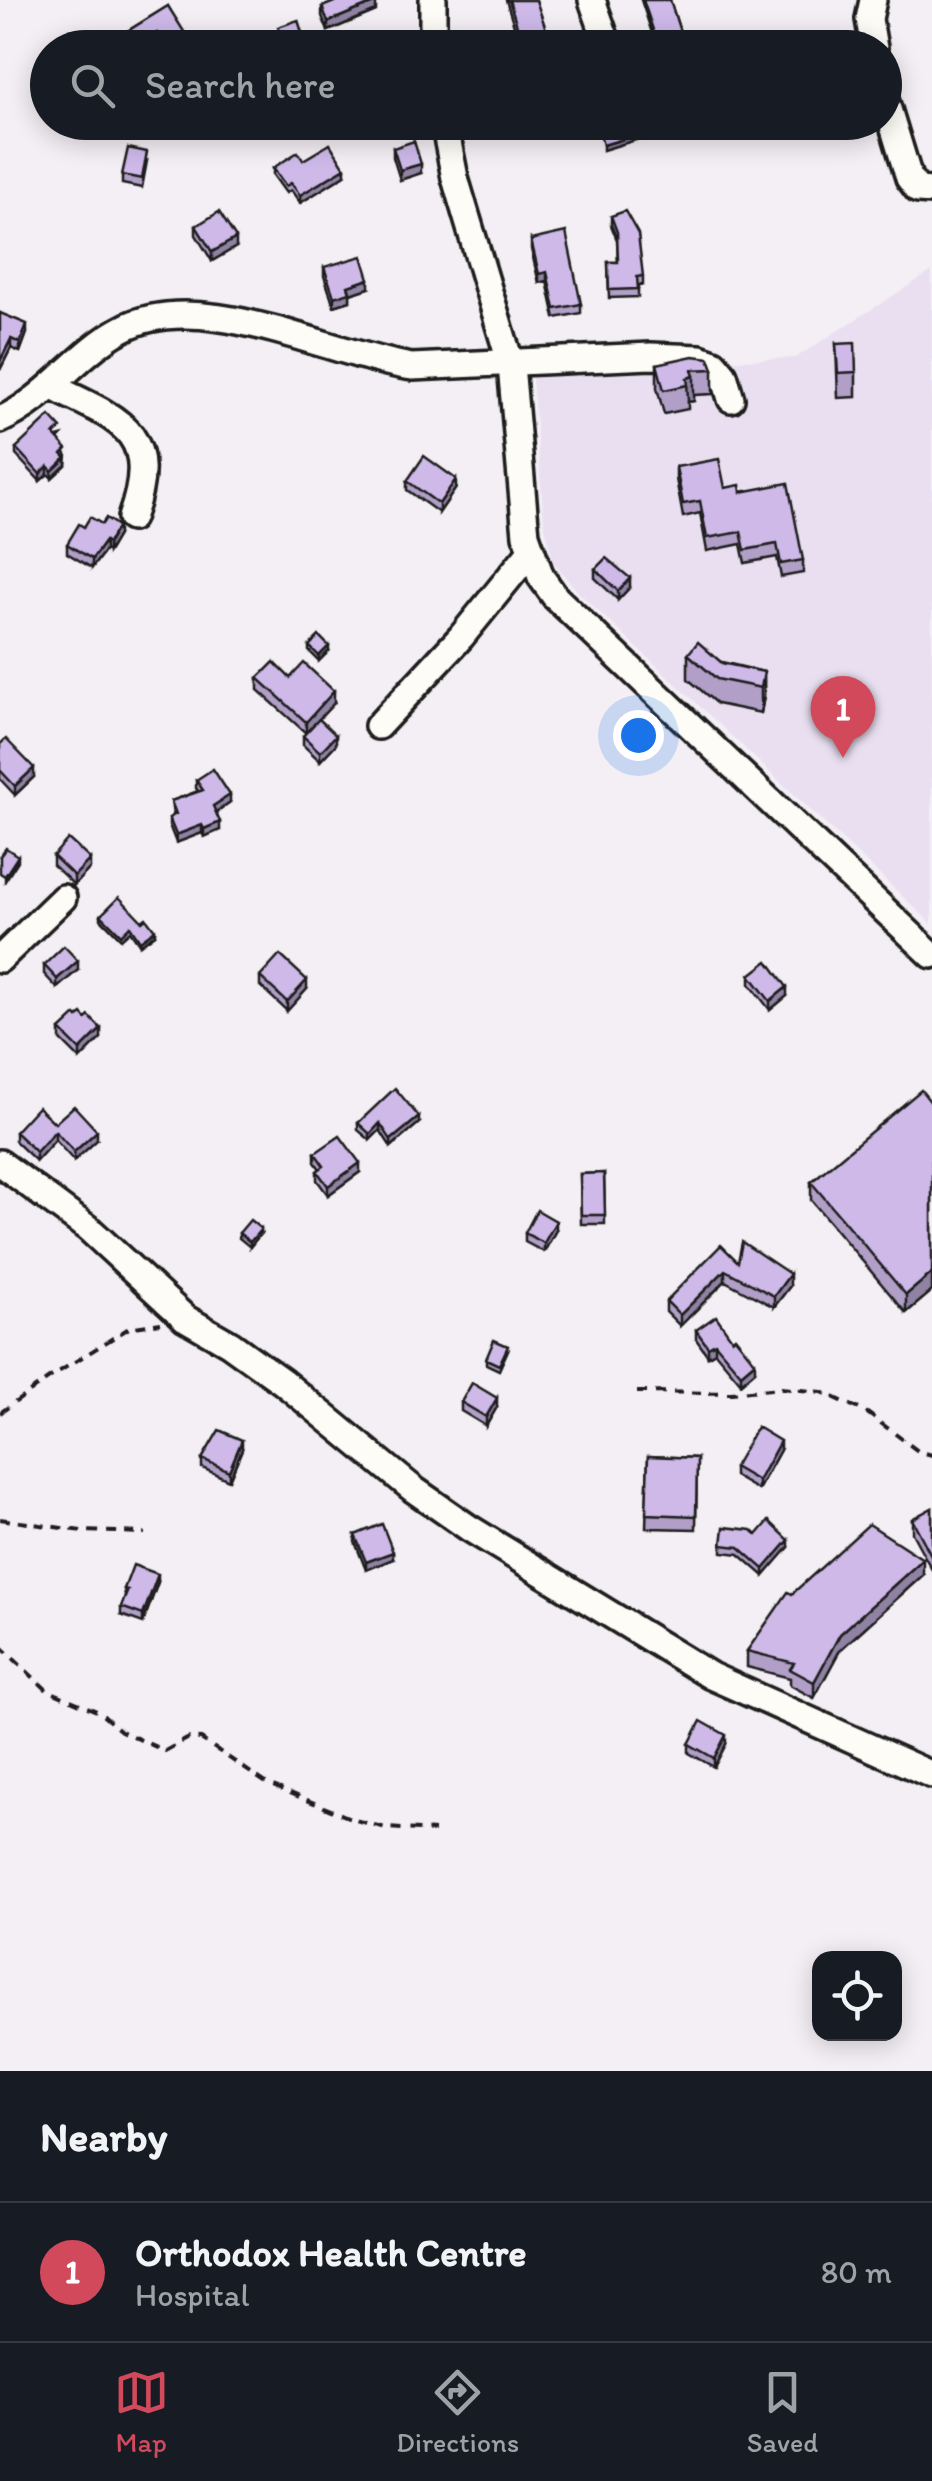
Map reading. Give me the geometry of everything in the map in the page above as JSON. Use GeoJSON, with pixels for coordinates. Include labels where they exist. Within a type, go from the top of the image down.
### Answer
{"type":"FeatureCollection","features":[{"type":"Feature","properties":{"kind":"street"},"geometry":{"type":"LineString","coordinates":[[433,0],[433,30]]}},
{"type":"Feature","properties":{"kind":"street"},"geometry":{"type":"LineString","coordinates":[[592,0],[603,30]]}},
{"type":"Feature","properties":{"kind":"street"},"geometry":{"type":"LineString","coordinates":[[871,30],[873,0]]}},
{"type":"Feature","properties":{"kind":"street"},"geometry":{"type":"LineString","coordinates":[[448,140],[455,178],[511,365],[518,465],[530,552],[541,576],[556,598],[932,955]]}},
{"type":"Feature","properties":{"kind":"street"},"geometry":{"type":"LineString","coordinates":[[897,140],[909,178],[920,192],[932,190]]}},
{"type":"Feature","properties":{"kind":"street"},"geometry":{"type":"LineString","coordinates":[[0,420],[52,388],[108,338],[153,318],[246,322],[382,362],[412,367],[634,357],[700,358],[714,363],[724,375],[731,399]]}},
{"type":"Feature","properties":{"kind":"street"},"geometry":{"type":"LineString","coordinates":[[52,388],[104,412],[135,442],[144,470],[130,518]]}},
{"type":"Feature","properties":{"kind":"street"},"geometry":{"type":"LineString","coordinates":[[378,726],[461,637],[530,552]]}},
{"type":"Feature","properties":{"kind":"street"},"geometry":{"type":"LineString","coordinates":[[0,959],[63,898]]}},
{"type":"Feature","properties":{"kind":"street"},"geometry":{"type":"LineString","coordinates":[[0,1163],[78,1220],[185,1318],[283,1382],[413,1489],[711,1676],[932,1775]]}},
{"type":"Feature","properties":{"kind":"path"},"geometry":{"type":"LineString","coordinates":[[0,1413],[130,1328],[185,1318]]}},
{"type":"Feature","properties":{"kind":"path"},"geometry":{"type":"LineString","coordinates":[[637,1392],[813,1390],[866,1412],[918,1451],[932,1455]]}},
{"type":"Feature","properties":{"kind":"path"},"geometry":{"type":"LineString","coordinates":[[0,1520],[82,1531],[144,1533]]}},
{"type":"Feature","properties":{"kind":"path"},"geometry":{"type":"LineString","coordinates":[[0,1646],[47,1690],[99,1712],[121,1731],[153,1748],[165,1751],[194,1737],[266,1784],[368,1825],[434,1831]]}},
{"type":"Feature","properties":{"kind":"shaded area"},"geometry":{"type":"Polygon","coordinates":[[[932,271],[932,924],[578,592],[553,562],[544,521],[531,367],[795,358],[932,271]]]}},
{"type":"Feature","properties":{"kind":"building"},"geometry":{"type":"Polygon","coordinates":[[[339,0],[376,2],[328,22],[322,7],[339,0]]]}},
{"type":"Feature","properties":{"kind":"building"},"geometry":{"type":"Polygon","coordinates":[[[509,0],[536,0],[546,30],[518,30],[509,0]]]}},
{"type":"Feature","properties":{"kind":"building"},"geometry":{"type":"Polygon","coordinates":[[[643,0],[670,0],[679,30],[653,30],[643,0]]]}},
{"type":"Feature","properties":{"kind":"building"},"geometry":{"type":"Polygon","coordinates":[[[168,6],[183,30],[129,30],[168,6]]]}},
{"type":"Feature","properties":{"kind":"building"},"geometry":{"type":"Polygon","coordinates":[[[298,20],[301,30],[279,30],[278,27],[298,20]]]}},
{"type":"Feature","properties":{"kind":"building"},"geometry":{"type":"Polygon","coordinates":[[[414,141],[421,164],[400,170],[393,148],[414,141]]]}},
{"type":"Feature","properties":{"kind":"building"},"geometry":{"type":"Polygon","coordinates":[[[330,144],[345,168],[300,195],[291,183],[286,186],[273,168],[298,152],[303,160],[330,144]]]}},
{"type":"Feature","properties":{"kind":"building"},"geometry":{"type":"Polygon","coordinates":[[[128,148],[147,152],[142,179],[122,175],[128,148]]]}},
{"type":"Feature","properties":{"kind":"building"},"geometry":{"type":"Polygon","coordinates":[[[625,211],[638,234],[643,276],[637,277],[638,289],[609,290],[608,262],[618,262],[617,232],[611,216],[625,211]]]}},
{"type":"Feature","properties":{"kind":"building"},"geometry":{"type":"Polygon","coordinates":[[[219,212],[236,238],[212,252],[196,226],[219,212]]]}},
{"type":"Feature","properties":{"kind":"building"},"geometry":{"type":"Polygon","coordinates":[[[566,232],[581,304],[555,309],[547,272],[539,274],[531,240],[566,232]]]}},
{"type":"Feature","properties":{"kind":"building"},"geometry":{"type":"Polygon","coordinates":[[[362,256],[369,279],[348,286],[350,292],[334,297],[324,267],[362,256]]]}},
{"type":"Feature","properties":{"kind":"building"},"geometry":{"type":"Polygon","coordinates":[[[0,313],[27,324],[20,343],[11,339],[0,361],[0,313]]]}},
{"type":"Feature","properties":{"kind":"building"},"geometry":{"type":"Polygon","coordinates":[[[855,343],[856,372],[838,373],[836,344],[855,343]]]}},
{"type":"Feature","properties":{"kind":"building"},"geometry":{"type":"Polygon","coordinates":[[[693,356],[709,358],[713,369],[692,370],[694,376],[687,378],[688,385],[664,390],[657,364],[693,356]]]}},
{"type":"Feature","properties":{"kind":"building"},"geometry":{"type":"Polygon","coordinates":[[[50,416],[61,428],[54,435],[67,449],[62,454],[66,458],[52,471],[48,466],[40,474],[16,448],[50,416]]]}},
{"type":"Feature","properties":{"kind":"building"},"geometry":{"type":"Polygon","coordinates":[[[424,456],[456,479],[439,504],[407,481],[424,456]]]}},
{"type":"Feature","properties":{"kind":"building"},"geometry":{"type":"Polygon","coordinates":[[[719,459],[725,488],[740,485],[741,492],[788,483],[803,560],[781,564],[777,544],[745,550],[741,532],[707,538],[700,501],[683,504],[676,467],[719,459]]]}},
{"type":"Feature","properties":{"kind":"building"},"geometry":{"type":"Polygon","coordinates":[[[90,517],[102,524],[106,518],[118,526],[92,559],[67,544],[79,524],[84,527],[90,517]]]}},
{"type":"Feature","properties":{"kind":"building"},"geometry":{"type":"Polygon","coordinates":[[[606,558],[630,578],[618,591],[595,569],[606,558]]]}},
{"type":"Feature","properties":{"kind":"building"},"geometry":{"type":"Polygon","coordinates":[[[319,636],[329,646],[319,656],[309,646],[319,636]]]}},
{"type":"Feature","properties":{"kind":"building"},"geometry":{"type":"Polygon","coordinates":[[[698,642],[722,663],[764,672],[761,688],[717,679],[688,654],[698,642]]]}},
{"type":"Feature","properties":{"kind":"building"},"geometry":{"type":"Polygon","coordinates":[[[274,662],[290,678],[304,663],[334,691],[306,722],[258,678],[274,662]]]}},
{"type":"Feature","properties":{"kind":"building"},"geometry":{"type":"Polygon","coordinates":[[[319,719],[336,735],[320,752],[303,736],[319,719]]]}},
{"type":"Feature","properties":{"kind":"building"},"geometry":{"type":"Polygon","coordinates":[[[6,739],[34,768],[15,786],[0,770],[0,744],[6,739]]]}},
{"type":"Feature","properties":{"kind":"building"},"geometry":{"type":"Polygon","coordinates":[[[213,769],[230,795],[213,806],[220,822],[176,835],[169,818],[176,814],[171,801],[203,790],[196,780],[213,769]]]}},
{"type":"Feature","properties":{"kind":"building"},"geometry":{"type":"Polygon","coordinates":[[[68,839],[90,859],[74,876],[53,856],[68,839]]]}},
{"type":"Feature","properties":{"kind":"building"},"geometry":{"type":"Polygon","coordinates":[[[6,848],[18,856],[5,876],[0,873],[0,856],[6,848]]]}},
{"type":"Feature","properties":{"kind":"building"},"geometry":{"type":"Polygon","coordinates":[[[119,897],[155,930],[140,941],[130,926],[121,935],[101,915],[119,897]]]}},
{"type":"Feature","properties":{"kind":"building"},"geometry":{"type":"Polygon","coordinates":[[[64,946],[78,961],[57,979],[44,965],[64,946]]]}},
{"type":"Feature","properties":{"kind":"building"},"geometry":{"type":"Polygon","coordinates":[[[280,955],[307,980],[287,1002],[260,977],[280,955]]]}},
{"type":"Feature","properties":{"kind":"building"},"geometry":{"type":"Polygon","coordinates":[[[768,961],[787,987],[770,1001],[750,975],[768,961]]]}},
{"type":"Feature","properties":{"kind":"building"},"geometry":{"type":"Polygon","coordinates":[[[82,1014],[101,1029],[80,1050],[60,1030],[82,1014]]]}},
{"type":"Feature","properties":{"kind":"building"},"geometry":{"type":"Polygon","coordinates":[[[395,1088],[419,1117],[391,1140],[380,1123],[370,1134],[358,1123],[395,1088]]]}},
{"type":"Feature","properties":{"kind":"building"},"geometry":{"type":"Polygon","coordinates":[[[921,1090],[932,1104],[932,1273],[906,1295],[811,1182],[921,1090]]]}},
{"type":"Feature","properties":{"kind":"building"},"geometry":{"type":"Polygon","coordinates":[[[74,1106],[97,1131],[74,1152],[55,1131],[36,1152],[15,1132],[38,1107],[55,1123],[74,1106]]]}},
{"type":"Feature","properties":{"kind":"building"},"geometry":{"type":"Polygon","coordinates":[[[340,1136],[360,1163],[328,1186],[317,1171],[324,1166],[315,1153],[340,1136]]]}},
{"type":"Feature","properties":{"kind":"building"},"geometry":{"type":"Polygon","coordinates":[[[604,1173],[605,1215],[581,1215],[580,1174],[604,1173]]]}},
{"type":"Feature","properties":{"kind":"building"},"geometry":{"type":"Polygon","coordinates":[[[537,1210],[556,1221],[544,1243],[525,1233],[537,1210]]]}},
{"type":"Feature","properties":{"kind":"building"},"geometry":{"type":"Polygon","coordinates":[[[250,1220],[261,1229],[250,1242],[239,1233],[250,1220]]]}},
{"type":"Feature","properties":{"kind":"building"},"geometry":{"type":"Polygon","coordinates":[[[742,1242],[790,1274],[774,1296],[725,1270],[680,1315],[666,1301],[721,1245],[738,1262],[742,1242]]]}},
{"type":"Feature","properties":{"kind":"building"},"geometry":{"type":"Polygon","coordinates":[[[716,1316],[755,1362],[741,1374],[715,1343],[708,1347],[696,1330],[716,1316]]]}},
{"type":"Feature","properties":{"kind":"building"},"geometry":{"type":"Polygon","coordinates":[[[494,1340],[508,1346],[499,1365],[486,1359],[494,1340]]]}},
{"type":"Feature","properties":{"kind":"building"},"geometry":{"type":"Polygon","coordinates":[[[472,1383],[497,1398],[486,1417],[461,1402],[472,1383]]]}},
{"type":"Feature","properties":{"kind":"building"},"geometry":{"type":"Polygon","coordinates":[[[757,1427],[780,1441],[758,1481],[734,1467],[757,1427]]]}},
{"type":"Feature","properties":{"kind":"building"},"geometry":{"type":"Polygon","coordinates":[[[219,1430],[242,1440],[229,1471],[202,1459],[219,1430]]]}},
{"type":"Feature","properties":{"kind":"building"},"geometry":{"type":"Polygon","coordinates":[[[648,1456],[697,1458],[696,1516],[646,1514],[648,1456]]]}},
{"type":"Feature","properties":{"kind":"building"},"geometry":{"type":"Polygon","coordinates":[[[932,1508],[932,1557],[912,1519],[932,1508]]]}},
{"type":"Feature","properties":{"kind":"building"},"geometry":{"type":"Polygon","coordinates":[[[769,1521],[789,1540],[764,1569],[739,1547],[722,1545],[724,1527],[752,1530],[757,1535],[769,1521]]]}},
{"type":"Feature","properties":{"kind":"building"},"geometry":{"type":"Polygon","coordinates":[[[382,1524],[393,1552],[366,1562],[355,1535],[382,1524]]]}},
{"type":"Feature","properties":{"kind":"building"},"geometry":{"type":"Polygon","coordinates":[[[869,1524],[923,1559],[840,1634],[814,1682],[790,1669],[794,1663],[747,1651],[788,1592],[792,1594],[869,1524]]]}},
{"type":"Feature","properties":{"kind":"building"},"geometry":{"type":"Polygon","coordinates":[[[133,1565],[158,1574],[143,1615],[121,1607],[133,1565]]]}},
{"type":"Feature","properties":{"kind":"building"},"geometry":{"type":"Polygon","coordinates":[[[701,1721],[726,1735],[714,1758],[689,1744],[701,1721]]]}},
{"type":"Feature","properties":{"kind":"place","name":"Orthodox Health Centre"},"geometry":{"type":"Point","coordinates":[843,758]}}]}
